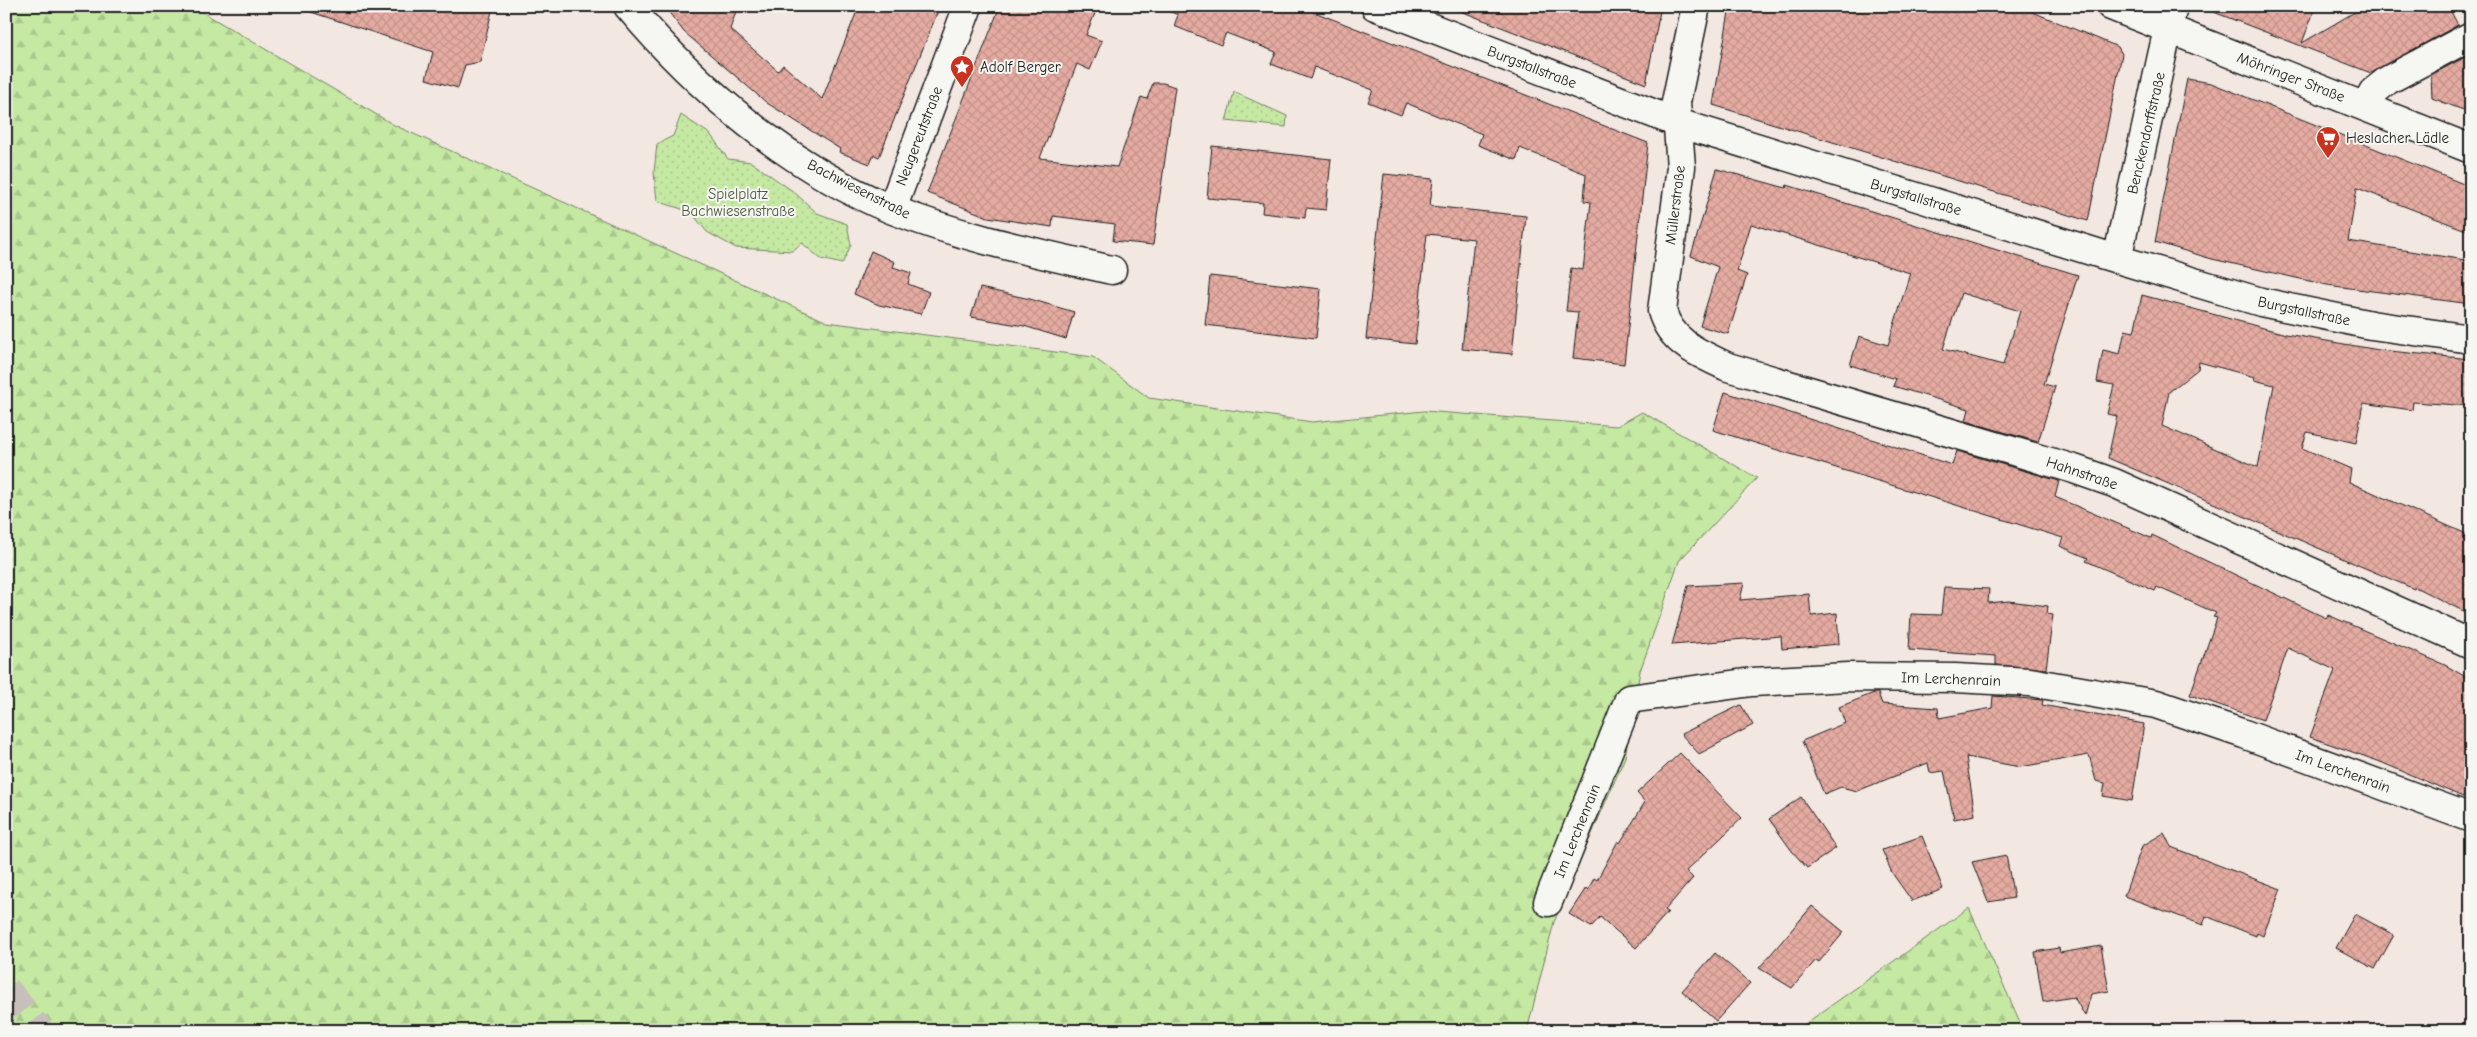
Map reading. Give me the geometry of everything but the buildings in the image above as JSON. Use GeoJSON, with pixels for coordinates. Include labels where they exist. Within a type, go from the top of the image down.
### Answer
{"type":"FeatureCollection","features":[{"type":"Feature","properties":{"kind":"street","name":"Bachwiesenstraße"},"geometry":{"type":"LineString","coordinates":[[628,6],[679,61],[751,124],[825,175],[892,209],[942,228],[998,245],[1112,270]]}},
{"type":"Feature","properties":{"kind":"street","name":"Neugereutstraße"},"geometry":{"type":"LineString","coordinates":[[892,209],[968,6]]}},
{"type":"Feature","properties":{"kind":"street","name":"Burgstallstraße"},"geometry":{"type":"LineString","coordinates":[[1374,6],[1678,123],[2117,259],[2261,302],[2371,325],[2471,338]]}},
{"type":"Feature","properties":{"kind":"street","name":"Müllerstraße"},"geometry":{"type":"LineString","coordinates":[[1680,340],[1666,323],[1662,311],[1681,167],[1676,102],[1696,6]]}},
{"type":"Feature","properties":{"kind":"street","name":"Möhringer Straße"},"geometry":{"type":"LineString","coordinates":[[2111,6],[2171,18],[2366,107],[2471,149]]}},
{"type":"Feature","properties":{"kind":"street","name":"Benckendorffstraße"},"geometry":{"type":"LineString","coordinates":[[2117,259],[2171,18]]}},
{"type":"Feature","properties":{"kind":"street"},"geometry":{"type":"LineString","coordinates":[[2366,107],[2374,92],[2388,80],[2471,36]]}},
{"type":"Feature","properties":{"kind":"street","name":"Hahnstraße"},"geometry":{"type":"LineString","coordinates":[[1680,340],[1693,351],[1728,367],[2090,474],[2471,644]]}},
{"type":"Feature","properties":{"kind":"street","name":"Im Lerchenrain"},"geometry":{"type":"LineString","coordinates":[[1548,902],[1629,700],[1752,682],[1848,678],[1965,678],[2030,682],[2156,704],[2244,734],[2471,818]]}},
{"type":"Feature","properties":{"kind":"green space"},"geometry":{"type":"Polygon","coordinates":[[[6,6],[192,6],[394,125],[827,322],[1093,357],[1149,398],[1312,422],[1424,411],[1617,426],[1642,412],[1757,478],[1679,561],[1640,671],[1625,757],[1554,922],[1528,1027],[1547,1031],[6,1031],[6,6]]]}},
{"type":"Feature","properties":{"kind":"green space"},"geometry":{"type":"Polygon","coordinates":[[[1234,92],[1287,116],[1286,127],[1226,121],[1234,92]]]}},
{"type":"Feature","properties":{"kind":"green space","name":"Spielplatz Bachwiesenstraße"},"geometry":{"type":"Polygon","coordinates":[[[681,115],[710,134],[728,159],[751,162],[794,192],[817,213],[847,224],[851,245],[842,264],[821,259],[802,243],[792,251],[736,248],[707,232],[691,212],[657,201],[654,172],[657,144],[673,136],[681,115]]]}},
{"type":"Feature","properties":{"kind":"green space"},"geometry":{"type":"Polygon","coordinates":[[[1969,908],[2024,1031],[1795,1031],[1969,908]]]}},
{"type":"Feature","properties":{"kind":"tunnel"},"geometry":{"type":"LineString","coordinates":[[6,989],[40,1031]]}},
{"type":"Feature","properties":{"kind":"place","name":"Adolf Berger"},"geometry":{"type":"Point","coordinates":[962,88]}},
{"type":"Feature","properties":{"kind":"place","name":"Heslacher Lädle"},"geometry":{"type":"Point","coordinates":[2328,159]}}]}
